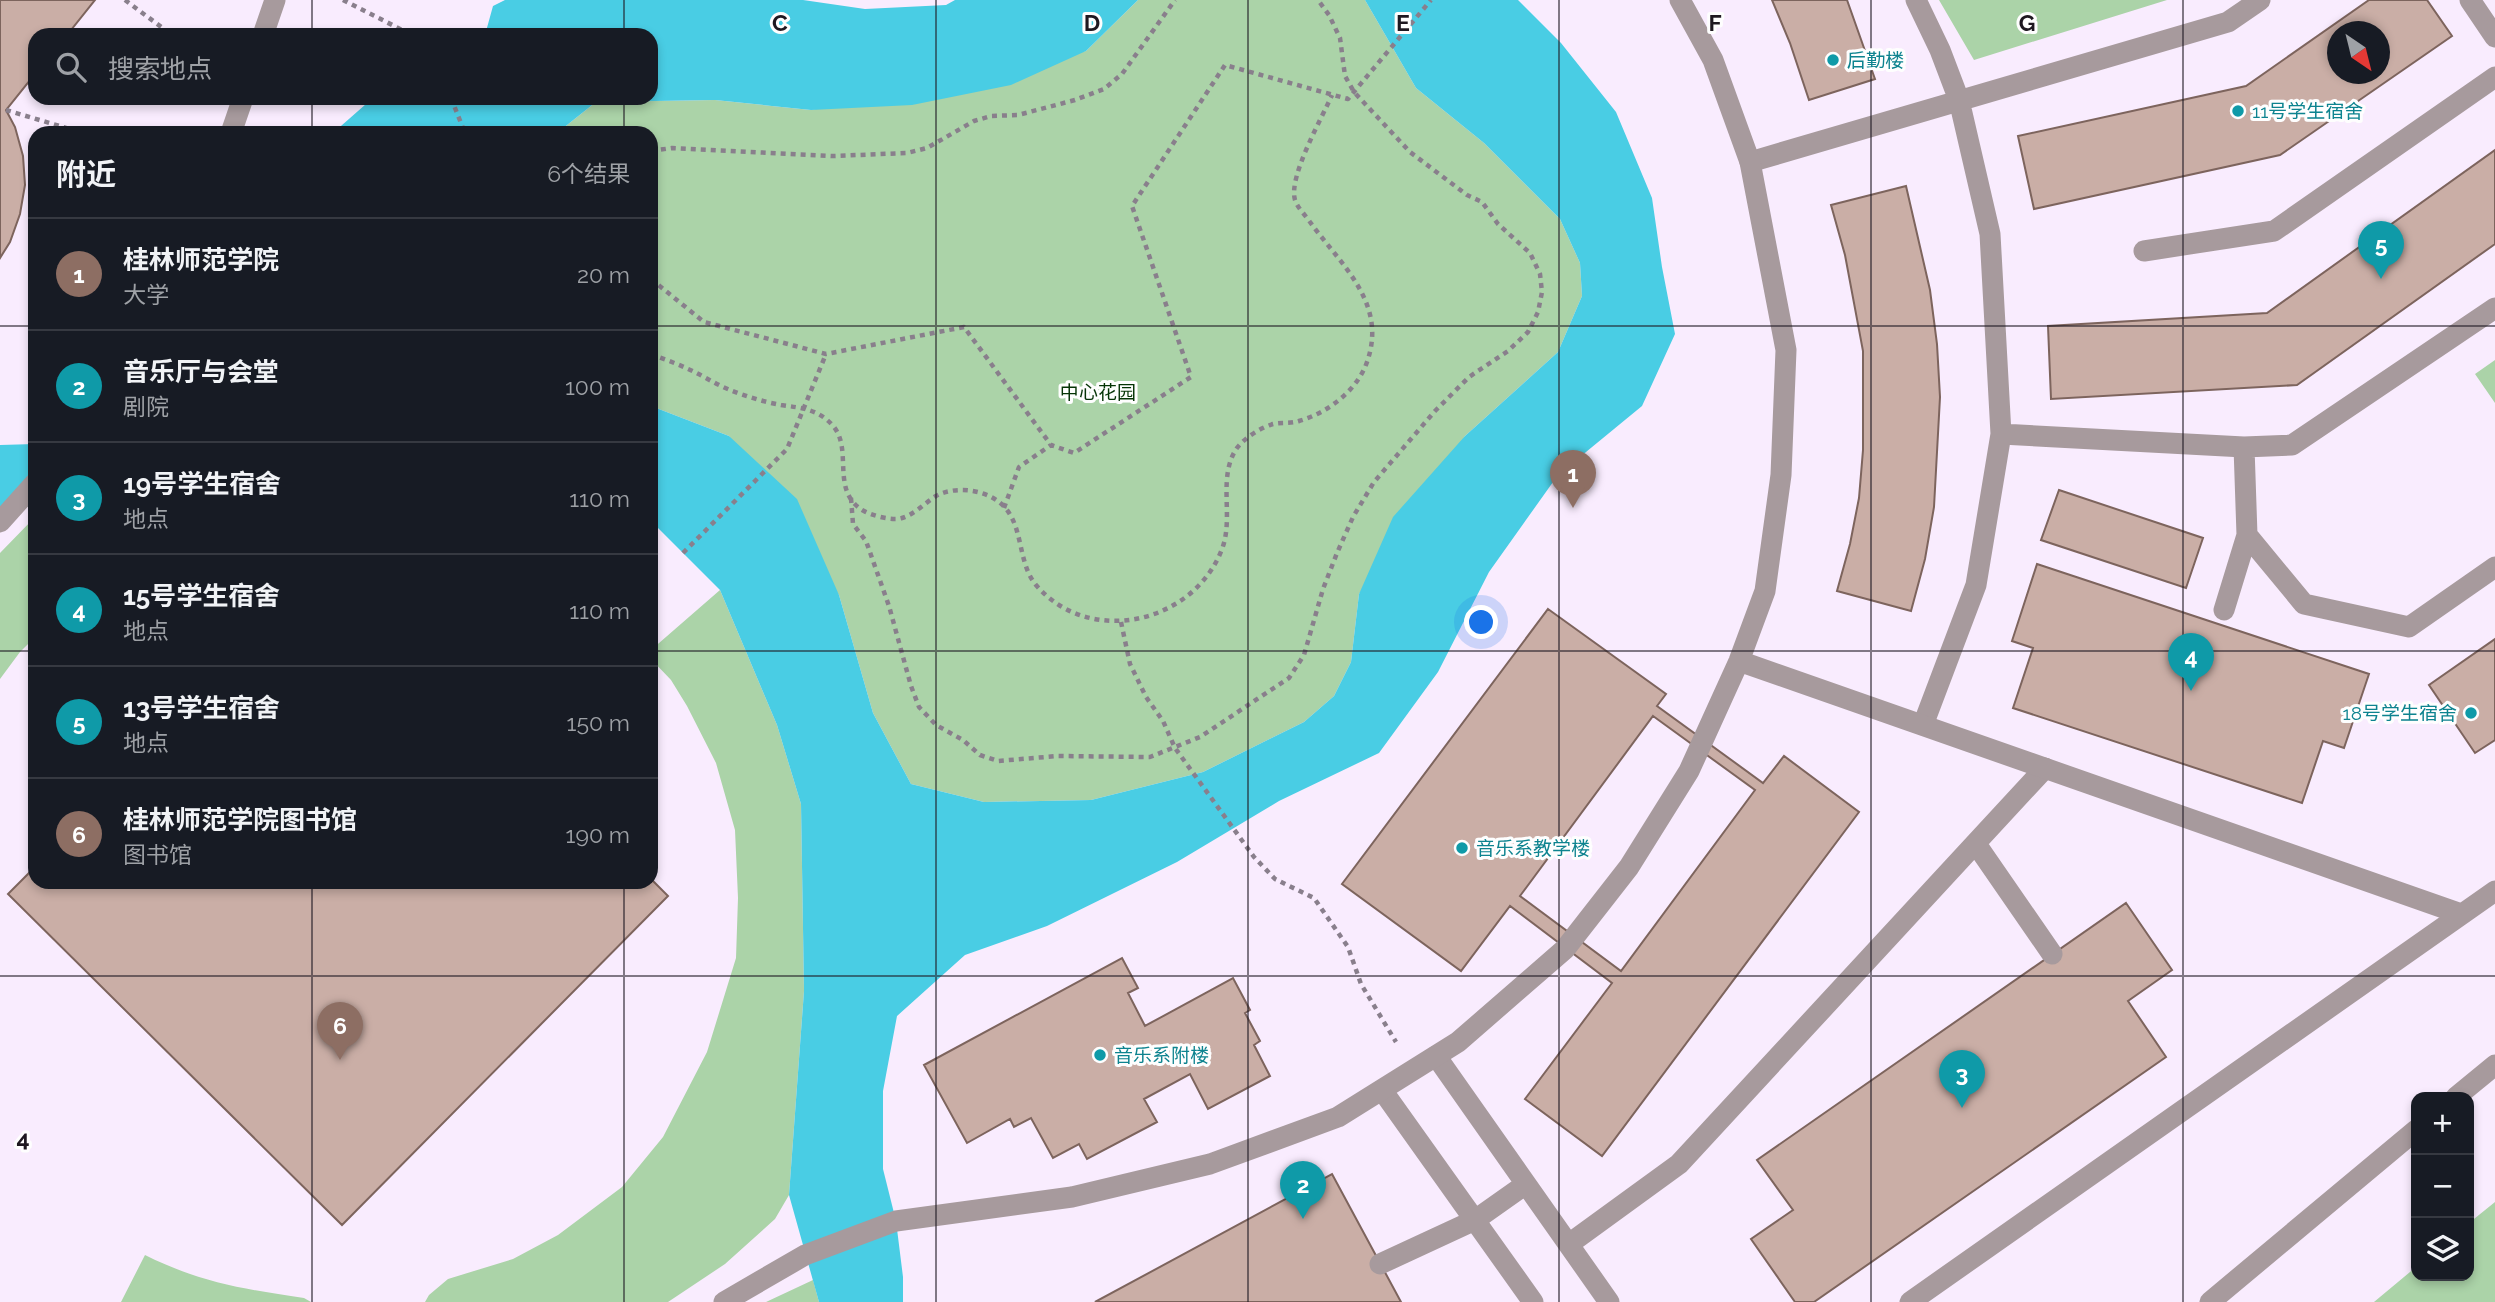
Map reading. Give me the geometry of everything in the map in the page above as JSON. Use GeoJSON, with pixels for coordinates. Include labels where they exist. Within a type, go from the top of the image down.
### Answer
{"type":"FeatureCollection","features":[{"type":"Feature","properties":{"kind":"street"},"geometry":{"type":"LineString","coordinates":[[265,28],[275,0]]}},
{"type":"Feature","properties":{"kind":"street"},"geometry":{"type":"LineString","coordinates":[[724,1302],[805,1255],[896,1221],[1072,1197],[1210,1164],[1338,1117],[1458,1042],[1565,949],[1621,877],[1689,771],[1739,661],[1765,591],[1781,475],[1786,350],[1750,162],[1713,60],[1680,0]]}},
{"type":"Feature","properties":{"kind":"street"},"geometry":{"type":"LineString","coordinates":[[1916,0],[1940,50],[1959,100],[1990,234],[2001,434],[1976,585],[1923,725]]}},
{"type":"Feature","properties":{"kind":"street"},"geometry":{"type":"LineString","coordinates":[[1750,162],[2228,22],[2260,0]]}},
{"type":"Feature","properties":{"kind":"street"},"geometry":{"type":"LineString","coordinates":[[2470,0],[2495,37]]}},
{"type":"Feature","properties":{"kind":"street"},"geometry":{"type":"LineString","coordinates":[[2144,251],[2274,231],[2495,77]]}},
{"type":"Feature","properties":{"kind":"street"},"geometry":{"type":"LineString","coordinates":[[233,126],[241,105]]}},
{"type":"Feature","properties":{"kind":"street"},"geometry":{"type":"LineString","coordinates":[[2001,434],[2244,447],[2292,445],[2495,308]]}},
{"type":"Feature","properties":{"kind":"street"},"geometry":{"type":"LineString","coordinates":[[2224,610],[2247,535],[2244,447]]}},
{"type":"Feature","properties":{"kind":"street"},"geometry":{"type":"LineString","coordinates":[[7,515],[28,491]]}},
{"type":"Feature","properties":{"kind":"street"},"geometry":{"type":"LineString","coordinates":[[2247,535],[2304,604],[2409,627],[2495,567]]}},
{"type":"Feature","properties":{"kind":"street"},"geometry":{"type":"LineString","coordinates":[[1739,661],[2461,914]]}},
{"type":"Feature","properties":{"kind":"street"},"geometry":{"type":"LineString","coordinates":[[1569,1244],[1679,1164],[2045,768]]}},
{"type":"Feature","properties":{"kind":"street"},"geometry":{"type":"LineString","coordinates":[[1976,844],[2052,954]]}},
{"type":"Feature","properties":{"kind":"street"},"geometry":{"type":"LineString","coordinates":[[1910,1302],[2495,891]]}},
{"type":"Feature","properties":{"kind":"street"},"geometry":{"type":"LineString","coordinates":[[1436,1056],[1569,1244],[1603,1300]]}},
{"type":"Feature","properties":{"kind":"street"},"geometry":{"type":"LineString","coordinates":[[2462,1092],[2495,1065]]}},
{"type":"Feature","properties":{"kind":"street"},"geometry":{"type":"LineString","coordinates":[[1382,1090],[1533,1302]]}},
{"type":"Feature","properties":{"kind":"street"},"geometry":{"type":"LineString","coordinates":[[2210,1302],[2411,1134]]}},
{"type":"Feature","properties":{"kind":"street"},"geometry":{"type":"LineString","coordinates":[[1380,1264],[1475,1220],[1526,1184]]}},
{"type":"Feature","properties":{"kind":"path"},"geometry":{"type":"LineString","coordinates":[[125,0],[163,28]]}},
{"type":"Feature","properties":{"kind":"path"},"geometry":{"type":"LineString","coordinates":[[343,0],[398,28]]}},
{"type":"Feature","properties":{"kind":"path"},"geometry":{"type":"LineString","coordinates":[[658,150],[672,148],[833,156],[907,153],[927,148],[974,121],[991,116],[1018,115],[1075,100],[1104,89],[1122,74],[1175,0]]}},
{"type":"Feature","properties":{"kind":"path"},"geometry":{"type":"LineString","coordinates":[[851,498],[853,524],[866,541],[919,707],[936,725],[963,740],[980,755],[998,761],[1058,756],[1150,757],[1200,737],[1289,678],[1304,656],[1323,589],[1337,553],[1353,517],[1374,482],[1435,411],[1469,377],[1508,351],[1528,332],[1538,312],[1542,292],[1540,274],[1530,253],[1498,224],[1482,202],[1467,195],[1410,152],[1354,92],[1345,76],[1340,38],[1318,0]]}},
{"type":"Feature","properties":{"kind":"path"},"geometry":{"type":"LineString","coordinates":[[658,285],[704,322],[826,354],[964,327],[1051,445],[1074,453],[1191,377],[1132,206],[1225,65],[1348,99],[1431,0]]}},
{"type":"Feature","properties":{"kind":"path"},"geometry":{"type":"LineString","coordinates":[[658,357],[730,390],[819,413],[835,429],[842,444],[842,480],[851,498],[862,510],[878,516],[900,519],[938,495],[954,491],[975,491],[999,501],[1013,520],[1024,566],[1036,585],[1055,602],[1098,620],[1121,622],[1143,618],[1168,608],[1189,594],[1222,550],[1229,524],[1227,485],[1235,451],[1252,434],[1273,424],[1296,422],[1316,415],[1338,401],[1355,384],[1367,363],[1372,316],[1361,290],[1295,200],[1297,173],[1332,95]]}},
{"type":"Feature","properties":{"kind":"path"},"geometry":{"type":"LineString","coordinates":[[454,105],[462,126]]}},
{"type":"Feature","properties":{"kind":"path"},"geometry":{"type":"LineString","coordinates":[[6,110],[60,126]]}},
{"type":"Feature","properties":{"kind":"path"},"geometry":{"type":"LineString","coordinates":[[683,553],[787,449],[826,354]]}},
{"type":"Feature","properties":{"kind":"path"},"geometry":{"type":"LineString","coordinates":[[1004,508],[1019,467],[1051,445]]}},
{"type":"Feature","properties":{"kind":"path"},"geometry":{"type":"LineString","coordinates":[[1121,622],[1130,664],[1146,696],[1163,721],[1175,748],[1254,856],[1275,878],[1314,898],[1328,916],[1348,947],[1361,984],[1412,1070]]}},
{"type":"Feature","properties":{"kind":"green space","name":"中心花园"},"geometry":{"type":"Polygon","coordinates":[[[1138,0],[1365,0],[1416,88],[1484,143],[1560,219],[1580,263],[1582,296],[1558,352],[1465,436],[1359,594],[1351,662],[1334,696],[1304,722],[1203,772],[1091,800],[984,802],[911,784],[873,713],[839,595],[729,436],[658,409],[658,126],[566,126],[592,105],[658,105],[658,101],[715,100],[811,110],[1086,51],[1138,0]]]}},
{"type":"Feature","properties":{"kind":"green space"},"geometry":{"type":"Polygon","coordinates":[[[1939,0],[2167,0],[1974,60],[1939,0]]]}},
{"type":"Feature","properties":{"kind":"green space"},"geometry":{"type":"Polygon","coordinates":[[[2495,360],[2495,403],[2475,374],[2495,360]]]}},
{"type":"Feature","properties":{"kind":"green space"},"geometry":{"type":"Polygon","coordinates":[[[28,524],[28,644],[0,679],[0,553],[28,524]]]}},
{"type":"Feature","properties":{"kind":"green space"},"geometry":{"type":"Polygon","coordinates":[[[720,590],[777,725],[801,804],[804,991],[789,1195],[775,1219],[725,1264],[668,1302],[425,1302],[429,1295],[448,1279],[513,1259],[558,1235],[622,1187],[663,1137],[707,1052],[736,958],[738,898],[735,830],[716,763],[687,706],[671,680],[658,666],[658,644],[720,590]]]}},
{"type":"Feature","properties":{"kind":"green space"},"geometry":{"type":"Polygon","coordinates":[[[2495,1202],[2495,1302],[2374,1302],[2411,1271],[2411,1281],[2474,1281],[2474,1219],[2495,1202]]]}},
{"type":"Feature","properties":{"kind":"green space"},"geometry":{"type":"Polygon","coordinates":[[[145,1255],[204,1279],[304,1298],[311,1302],[121,1302],[145,1255]]]}},
{"type":"Feature","properties":{"kind":"green space"},"geometry":{"type":"Polygon","coordinates":[[[813,1280],[819,1302],[766,1302],[813,1280]]]}},
{"type":"Feature","properties":{"kind":"water"},"geometry":{"type":"Polygon","coordinates":[[[505,0],[803,0],[865,9],[946,5],[955,0],[1138,0],[1086,51],[1011,85],[912,105],[811,110],[715,100],[658,101],[658,28],[487,28],[493,6],[505,0]]]}},
{"type":"Feature","properties":{"kind":"water"},"geometry":{"type":"Polygon","coordinates":[[[1365,0],[1518,0],[1561,43],[1616,112],[1652,198],[1675,334],[1642,406],[1558,475],[1489,572],[1438,672],[1379,753],[1279,801],[1177,862],[1047,926],[965,955],[897,1016],[883,1091],[883,1169],[896,1221],[903,1277],[903,1302],[819,1302],[789,1195],[804,991],[801,804],[777,725],[720,590],[658,528],[658,409],[729,436],[797,499],[839,595],[873,713],[911,784],[984,802],[1091,800],[1203,772],[1304,722],[1334,696],[1351,662],[1359,594],[1393,517],[1465,436],[1558,352],[1582,296],[1580,263],[1560,219],[1484,143],[1416,88],[1365,0]]]}},
{"type":"Feature","properties":{"kind":"water"},"geometry":{"type":"Polygon","coordinates":[[[365,105],[592,105],[566,126],[341,126],[365,105]]]}},
{"type":"Feature","properties":{"kind":"water"},"geometry":{"type":"Polygon","coordinates":[[[28,444],[28,507],[0,509],[0,445],[28,444]]]}},
{"type":"Feature","properties":{"kind":"building"},"geometry":{"type":"Polygon","coordinates":[[[0,0],[95,0],[73,28],[28,28],[28,83],[6,110],[15,127],[23,156],[25,185],[20,214],[10,242],[0,258],[0,0]]]}},
{"type":"Feature","properties":{"kind":"building","name":"后勤楼"},"geometry":{"type":"Polygon","coordinates":[[[1772,0],[1847,0],[1875,79],[1809,100],[1772,0]]]}},
{"type":"Feature","properties":{"kind":"building","name":"11号学生宿舍"},"geometry":{"type":"Polygon","coordinates":[[[2369,0],[2427,0],[2452,36],[2390,79],[2390,21],[2339,21],[2369,0]]]}},
{"type":"Feature","properties":{"kind":"building","name":"11号学生宿舍"},"geometry":{"type":"Polygon","coordinates":[[[2327,29],[2327,84],[2383,84],[2280,155],[2034,209],[2018,136],[2246,86],[2327,29]]]}},
{"type":"Feature","properties":{"kind":"building"},"geometry":{"type":"Polygon","coordinates":[[[2495,150],[2495,244],[2297,385],[2051,399],[2048,326],[2267,313],[2495,150]]]}},
{"type":"Feature","properties":{"kind":"building"},"geometry":{"type":"Polygon","coordinates":[[[1906,186],[1930,290],[1940,397],[1934,507],[1925,559],[1911,611],[1837,591],[1859,498],[1863,450],[1863,351],[1845,255],[1831,205],[1906,186]]]}},
{"type":"Feature","properties":{"kind":"building"},"geometry":{"type":"Polygon","coordinates":[[[2059,490],[2203,538],[2186,588],[2041,540],[2059,490]]]}},
{"type":"Feature","properties":{"kind":"building"},"geometry":{"type":"Polygon","coordinates":[[[2037,564],[2369,674],[2344,748],[2323,741],[2302,803],[2013,708],[2033,648],[2012,641],[2037,564]]]}},
{"type":"Feature","properties":{"kind":"building","name":"音乐系教学楼"},"geometry":{"type":"Polygon","coordinates":[[[1548,609],[1666,694],[1657,706],[1763,783],[1784,756],[1859,812],[1602,1156],[1525,1099],[1612,983],[1510,906],[1461,971],[1342,884],[1548,609]],[[1653,716],[1520,896],[1621,971],[1755,790],[1653,716]]]}},
{"type":"Feature","properties":{"kind":"building","name":"18号学生宿舍"},"geometry":{"type":"Polygon","coordinates":[[[2495,639],[2495,740],[2475,753],[2429,685],[2495,639]]]}},
{"type":"Feature","properties":{"kind":"building"},"geometry":{"type":"Polygon","coordinates":[[[28,874],[28,889],[658,889],[658,886],[668,896],[342,1225],[8,894],[28,874]]]}},
{"type":"Feature","properties":{"kind":"building"},"geometry":{"type":"Polygon","coordinates":[[[2126,903],[2172,970],[2128,1001],[2166,1057],[1814,1302],[1795,1302],[1751,1239],[1793,1210],[1757,1160],[2126,903]]]}},
{"type":"Feature","properties":{"kind":"building","name":"音乐系附楼"},"geometry":{"type":"Polygon","coordinates":[[[1122,958],[1138,988],[1128,993],[1145,1026],[1233,978],[1250,1010],[1245,1013],[1260,1041],[1254,1045],[1270,1076],[1208,1109],[1190,1074],[1144,1099],[1157,1122],[1087,1159],[1079,1144],[1053,1158],[1031,1118],[1014,1127],[1010,1119],[967,1143],[924,1065],[1122,958]]]}},
{"type":"Feature","properties":{"kind":"building"},"geometry":{"type":"Polygon","coordinates":[[[1332,1174],[1401,1302],[1095,1302],[1332,1174]]]}},
{"type":"Feature","properties":{"kind":"place","name":"后勤楼"},"geometry":{"type":"Point","coordinates":[1833,60]}},
{"type":"Feature","properties":{"kind":"place","name":"11号学生宿舍"},"geometry":{"type":"Point","coordinates":[2238,111]}},
{"type":"Feature","properties":{"kind":"place","name":"13号学生宿舍"},"geometry":{"type":"Point","coordinates":[2381,279]}},
{"type":"Feature","properties":{"kind":"place","name":"桂林师范学院"},"geometry":{"type":"Point","coordinates":[1573,508]}},
{"type":"Feature","properties":{"kind":"place","name":"15号学生宿舍"},"geometry":{"type":"Point","coordinates":[2191,691]}},
{"type":"Feature","properties":{"kind":"place","name":"18号学生宿舍"},"geometry":{"type":"Point","coordinates":[2471,713]}},
{"type":"Feature","properties":{"kind":"place","name":"音乐系教学楼"},"geometry":{"type":"Point","coordinates":[1462,848]}},
{"type":"Feature","properties":{"kind":"place","name":"音乐系附楼"},"geometry":{"type":"Point","coordinates":[1100,1055]}},
{"type":"Feature","properties":{"kind":"place","name":"桂林师范学院图书馆"},"geometry":{"type":"Point","coordinates":[340,1060]}},
{"type":"Feature","properties":{"kind":"place","name":"19号学生宿舍"},"geometry":{"type":"Point","coordinates":[1962,1108]}},
{"type":"Feature","properties":{"kind":"place","name":"音乐厅与会堂"},"geometry":{"type":"Point","coordinates":[1303,1219]}}]}
